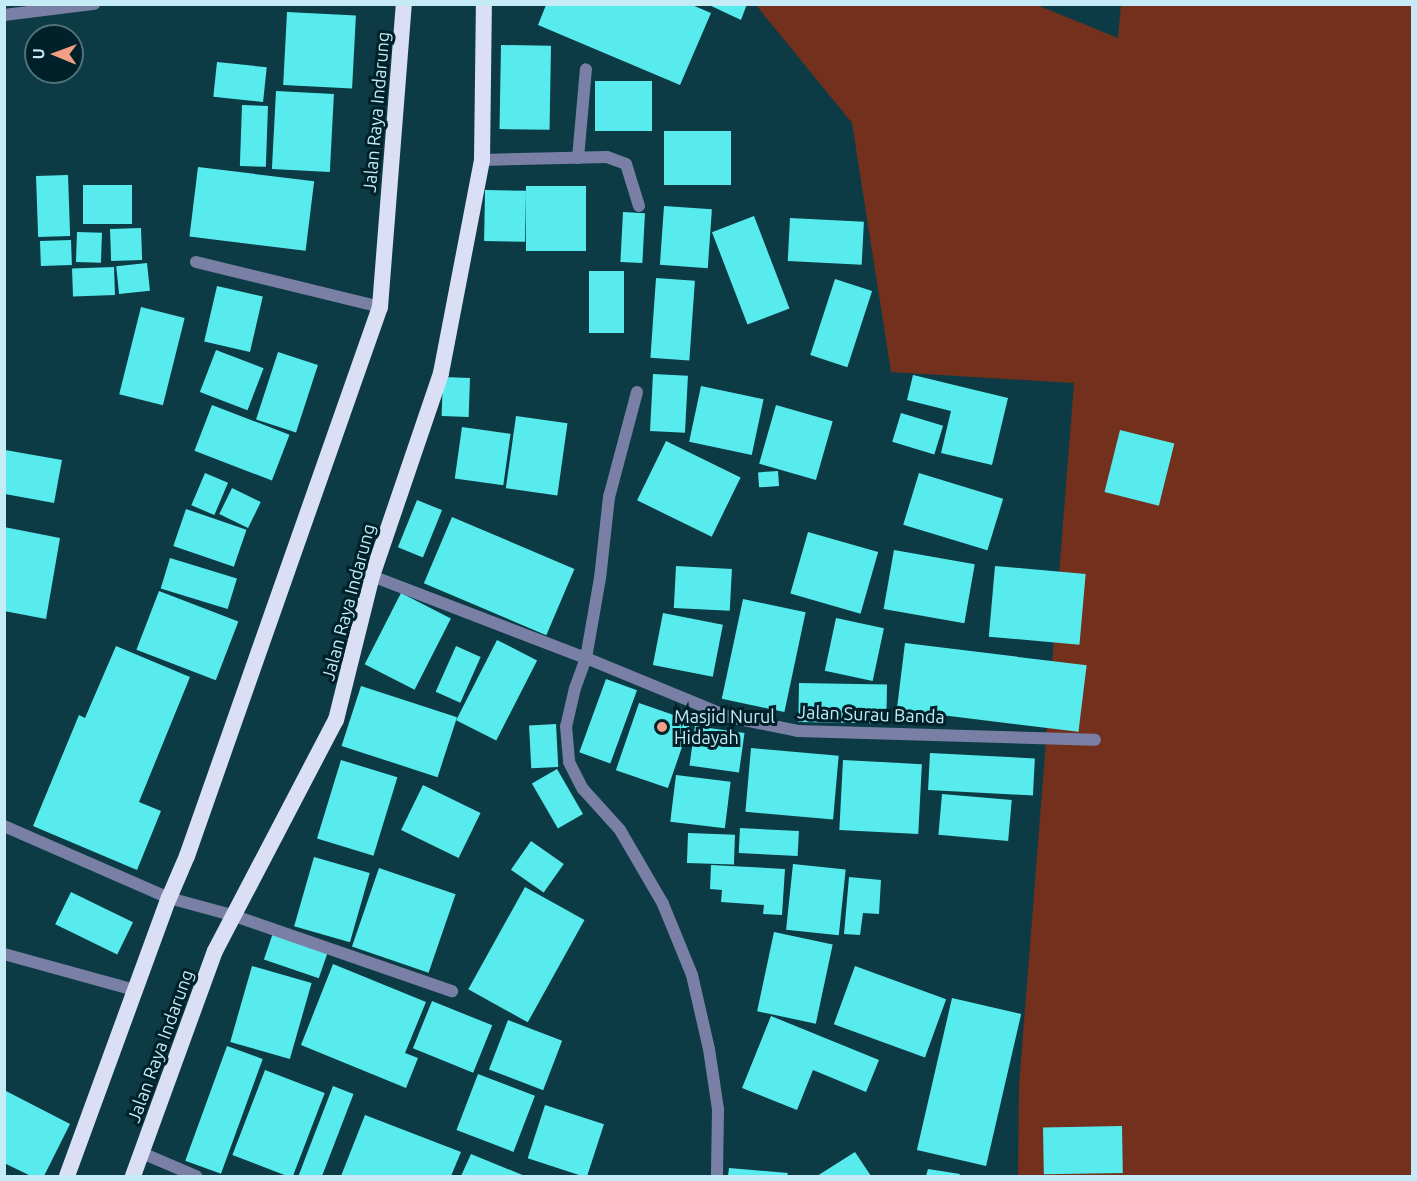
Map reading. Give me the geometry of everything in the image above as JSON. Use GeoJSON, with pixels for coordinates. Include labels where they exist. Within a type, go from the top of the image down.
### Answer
{"type":"FeatureCollection","features":[{"type":"Feature","properties":{"kind":"highway","name":"Jalan Raya Indarung"},"geometry":{"type":"LineString","coordinates":[[68,1176],[169,898],[187,856],[380,307],[404,4]]}},
{"type":"Feature","properties":{"kind":"highway","name":"Jalan Raya Indarung"},"geometry":{"type":"LineString","coordinates":[[133,1176],[215,951],[336,720],[372,576],[441,373],[482,160],[484,4]]}},
{"type":"Feature","properties":{"kind":"street"},"geometry":{"type":"LineString","coordinates":[[4,15],[94,4]]}},
{"type":"Feature","properties":{"kind":"street"},"geometry":{"type":"LineString","coordinates":[[578,158],[586,69]]}},
{"type":"Feature","properties":{"kind":"street"},"geometry":{"type":"LineString","coordinates":[[482,160],[607,157],[626,164],[639,206]]}},
{"type":"Feature","properties":{"kind":"street"},"geometry":{"type":"LineString","coordinates":[[196,262],[380,307]]}},
{"type":"Feature","properties":{"kind":"street"},"geometry":{"type":"LineString","coordinates":[[637,392],[609,497],[600,578],[586,658],[575,688],[566,726],[569,762],[583,789],[626,839],[663,904],[692,975],[709,1049],[718,1109],[717,1176]]}},
{"type":"Feature","properties":{"kind":"street","name":"Jalan Surau Banda"},"geometry":{"type":"LineString","coordinates":[[372,576],[586,658],[729,717],[798,731],[1095,740]]}},
{"type":"Feature","properties":{"kind":"street"},"geometry":{"type":"LineString","coordinates":[[4,826],[169,898],[232,915],[452,991]]}},
{"type":"Feature","properties":{"kind":"street"},"geometry":{"type":"LineString","coordinates":[[4,954],[135,990]]}},
{"type":"Feature","properties":{"kind":"street"},"geometry":{"type":"LineString","coordinates":[[142,1153],[196,1176]]}},
{"type":"Feature","properties":{"kind":"shaded area"},"geometry":{"type":"Polygon","coordinates":[[[756,5],[1037,5],[1118,38],[1121,5],[1412,5],[1412,1176],[1018,1176],[1019,1086],[1074,383],[891,372],[852,123],[756,5]]]}},
{"type":"Feature","properties":{"kind":"building"},"geometry":{"type":"Polygon","coordinates":[[[707,4],[747,4],[741,20],[707,4]]]}},
{"type":"Feature","properties":{"kind":"building"},"geometry":{"type":"Polygon","coordinates":[[[546,5],[692,5],[711,13],[680,85],[538,25],[546,5]]]}},
{"type":"Feature","properties":{"kind":"building"},"geometry":{"type":"Polygon","coordinates":[[[287,12],[356,16],[352,89],[283,85],[287,12]]]}},
{"type":"Feature","properties":{"kind":"building"},"geometry":{"type":"Polygon","coordinates":[[[501,45],[551,46],[550,130],[500,129],[501,45]]]}},
{"type":"Feature","properties":{"kind":"building"},"geometry":{"type":"Polygon","coordinates":[[[217,62],[267,67],[263,102],[213,97],[217,62]]]}},
{"type":"Feature","properties":{"kind":"building"},"geometry":{"type":"Polygon","coordinates":[[[595,81],[652,81],[652,131],[595,131],[595,81]]]}},
{"type":"Feature","properties":{"kind":"building"},"geometry":{"type":"Polygon","coordinates":[[[276,91],[334,94],[330,172],[272,169],[276,91]]]}},
{"type":"Feature","properties":{"kind":"building"},"geometry":{"type":"Polygon","coordinates":[[[242,105],[268,106],[266,167],[240,166],[242,105]]]}},
{"type":"Feature","properties":{"kind":"building"},"geometry":{"type":"Polygon","coordinates":[[[664,131],[731,131],[731,185],[664,185],[664,131]]]}},
{"type":"Feature","properties":{"kind":"building"},"geometry":{"type":"Polygon","coordinates":[[[198,167],[314,181],[306,251],[189,236],[198,167]]]}},
{"type":"Feature","properties":{"kind":"building"},"geometry":{"type":"Polygon","coordinates":[[[68,175],[70,236],[38,237],[36,176],[68,175]]]}},
{"type":"Feature","properties":{"kind":"building"},"geometry":{"type":"Polygon","coordinates":[[[83,185],[132,185],[132,224],[83,224],[83,185]]]}},
{"type":"Feature","properties":{"kind":"building"},"geometry":{"type":"Polygon","coordinates":[[[526,186],[586,186],[586,251],[526,251],[526,186]]]}},
{"type":"Feature","properties":{"kind":"building"},"geometry":{"type":"Polygon","coordinates":[[[485,190],[526,191],[525,242],[484,241],[485,190]]]}},
{"type":"Feature","properties":{"kind":"building"},"geometry":{"type":"Polygon","coordinates":[[[664,206],[712,209],[708,268],[660,265],[664,206]]]}},
{"type":"Feature","properties":{"kind":"building"},"geometry":{"type":"Polygon","coordinates":[[[623,212],[645,213],[642,263],[620,262],[623,212]]]}},
{"type":"Feature","properties":{"kind":"building"},"geometry":{"type":"Polygon","coordinates":[[[754,216],[789,308],[747,325],[712,232],[754,216]]]}},
{"type":"Feature","properties":{"kind":"building"},"geometry":{"type":"Polygon","coordinates":[[[790,218],[864,222],[862,265],[788,261],[790,218]]]}},
{"type":"Feature","properties":{"kind":"building"},"geometry":{"type":"Polygon","coordinates":[[[141,228],[142,260],[111,261],[110,229],[141,228]]]}},
{"type":"Feature","properties":{"kind":"building"},"geometry":{"type":"Polygon","coordinates":[[[77,232],[102,233],[101,263],[76,262],[77,232]]]}},
{"type":"Feature","properties":{"kind":"building"},"geometry":{"type":"Polygon","coordinates":[[[71,240],[72,265],[41,266],[40,241],[71,240]]]}},
{"type":"Feature","properties":{"kind":"building"},"geometry":{"type":"Polygon","coordinates":[[[147,263],[150,291],[119,294],[116,266],[147,263]]]}},
{"type":"Feature","properties":{"kind":"building"},"geometry":{"type":"Polygon","coordinates":[[[114,267],[115,295],[73,296],[72,268],[114,267]]]}},
{"type":"Feature","properties":{"kind":"building"},"geometry":{"type":"Polygon","coordinates":[[[589,271],[624,271],[624,333],[589,333],[589,271]]]}},
{"type":"Feature","properties":{"kind":"building"},"geometry":{"type":"Polygon","coordinates":[[[656,278],[695,281],[689,361],[650,358],[656,278]]]}},
{"type":"Feature","properties":{"kind":"building"},"geometry":{"type":"Polygon","coordinates":[[[835,279],[872,291],[847,367],[810,355],[835,279]]]}},
{"type":"Feature","properties":{"kind":"building"},"geometry":{"type":"Polygon","coordinates":[[[217,286],[263,297],[250,352],[204,342],[217,286]]]}},
{"type":"Feature","properties":{"kind":"building"},"geometry":{"type":"Polygon","coordinates":[[[141,307],[185,318],[163,405],[119,394],[141,307]]]}},
{"type":"Feature","properties":{"kind":"building"},"geometry":{"type":"Polygon","coordinates":[[[216,350],[264,368],[247,410],[200,392],[216,350]]]}},
{"type":"Feature","properties":{"kind":"building"},"geometry":{"type":"Polygon","coordinates":[[[278,352],[318,365],[296,433],[256,420],[278,352]]]}},
{"type":"Feature","properties":{"kind":"building"},"geometry":{"type":"Polygon","coordinates":[[[653,374],[688,376],[685,433],[650,431],[653,374]]]}},
{"type":"Feature","properties":{"kind":"building"},"geometry":{"type":"Polygon","coordinates":[[[913,375],[1008,398],[992,465],[941,453],[951,411],[907,400],[913,375]]]}},
{"type":"Feature","properties":{"kind":"building"},"geometry":{"type":"Polygon","coordinates":[[[443,377],[470,378],[469,417],[442,416],[443,377]]]}},
{"type":"Feature","properties":{"kind":"building"},"geometry":{"type":"Polygon","coordinates":[[[701,386],[764,399],[752,455],[689,442],[701,386]]]}},
{"type":"Feature","properties":{"kind":"building"},"geometry":{"type":"Polygon","coordinates":[[[212,405],[289,435],[272,480],[194,451],[212,405]]]}},
{"type":"Feature","properties":{"kind":"building"},"geometry":{"type":"Polygon","coordinates":[[[776,405],[833,421],[816,480],[759,464],[776,405]]]}},
{"type":"Feature","properties":{"kind":"building"},"geometry":{"type":"Polygon","coordinates":[[[901,413],[943,426],[934,455],[892,442],[901,413]]]}},
{"type":"Feature","properties":{"kind":"building"},"geometry":{"type":"Polygon","coordinates":[[[516,416],[567,423],[557,496],[506,488],[516,416]]]}},
{"type":"Feature","properties":{"kind":"building"},"geometry":{"type":"Polygon","coordinates":[[[462,427],[511,434],[503,485],[455,478],[462,427]]]}},
{"type":"Feature","properties":{"kind":"building"},"geometry":{"type":"Polygon","coordinates":[[[1120,430],[1174,444],[1159,506],[1105,492],[1120,430]]]}},
{"type":"Feature","properties":{"kind":"building"},"geometry":{"type":"Polygon","coordinates":[[[666,441],[741,477],[712,537],[637,500],[666,441]]]}},
{"type":"Feature","properties":{"kind":"building"},"geometry":{"type":"Polygon","coordinates":[[[5,450],[62,460],[54,503],[5,494],[5,450]]]}},
{"type":"Feature","properties":{"kind":"building"},"geometry":{"type":"Polygon","coordinates":[[[778,471],[779,486],[759,487],[758,472],[778,471]]]}},
{"type":"Feature","properties":{"kind":"building"},"geometry":{"type":"Polygon","coordinates":[[[205,473],[228,483],[214,515],[191,505],[205,473]]]}},
{"type":"Feature","properties":{"kind":"building"},"geometry":{"type":"Polygon","coordinates":[[[919,473],[1003,499],[987,550],[903,525],[919,473]]]}},
{"type":"Feature","properties":{"kind":"building"},"geometry":{"type":"Polygon","coordinates":[[[232,488],[261,502],[248,528],[219,514],[232,488]]]}},
{"type":"Feature","properties":{"kind":"building"},"geometry":{"type":"Polygon","coordinates":[[[417,500],[442,510],[423,557],[398,547],[417,500]]]}},
{"type":"Feature","properties":{"kind":"building"},"geometry":{"type":"Polygon","coordinates":[[[186,509],[247,530],[234,567],[173,546],[186,509]]]}},
{"type":"Feature","properties":{"kind":"building"},"geometry":{"type":"Polygon","coordinates":[[[452,517],[574,569],[546,635],[424,583],[452,517]]]}},
{"type":"Feature","properties":{"kind":"building"},"geometry":{"type":"Polygon","coordinates":[[[4,527],[60,538],[46,619],[4,611],[4,527]]]}},
{"type":"Feature","properties":{"kind":"building"},"geometry":{"type":"Polygon","coordinates":[[[808,532],[878,552],[861,614],[790,594],[808,532]]]}},
{"type":"Feature","properties":{"kind":"building"},"geometry":{"type":"Polygon","coordinates":[[[894,550],[975,564],[964,623],[884,609],[894,550]]]}},
{"type":"Feature","properties":{"kind":"building"},"geometry":{"type":"Polygon","coordinates":[[[170,558],[237,578],[228,609],[161,589],[170,558]]]}},
{"type":"Feature","properties":{"kind":"building"},"geometry":{"type":"Polygon","coordinates":[[[676,566],[732,569],[730,611],[674,608],[676,566]]]}},
{"type":"Feature","properties":{"kind":"building"},"geometry":{"type":"Polygon","coordinates":[[[995,566],[1086,574],[1079,645],[989,637],[995,566]]]}},
{"type":"Feature","properties":{"kind":"building"},"geometry":{"type":"Polygon","coordinates":[[[159,591],[238,621],[216,680],[136,650],[159,591]]]}},
{"type":"Feature","properties":{"kind":"building"},"geometry":{"type":"Polygon","coordinates":[[[401,593],[451,618],[415,690],[365,664],[401,593]]]}},
{"type":"Feature","properties":{"kind":"building"},"geometry":{"type":"Polygon","coordinates":[[[743,599],[806,612],[784,712],[722,699],[743,599]]]}},
{"type":"Feature","properties":{"kind":"building"},"geometry":{"type":"Polygon","coordinates":[[[663,613],[723,625],[713,677],[653,665],[663,613]]]}},
{"type":"Feature","properties":{"kind":"building"},"geometry":{"type":"Polygon","coordinates":[[[836,618],[884,628],[873,681],[825,671],[836,618]]]}},
{"type":"Feature","properties":{"kind":"building"},"geometry":{"type":"Polygon","coordinates":[[[497,640],[537,660],[496,741],[456,720],[497,640]]]}},
{"type":"Feature","properties":{"kind":"building"},"geometry":{"type":"Polygon","coordinates":[[[905,643],[1087,665],[1078,732],[897,710],[905,643]]]}},
{"type":"Feature","properties":{"kind":"building"},"geometry":{"type":"Polygon","coordinates":[[[116,646],[190,677],[139,802],[161,811],[137,870],[33,826],[79,715],[85,718],[116,646]]]}},
{"type":"Feature","properties":{"kind":"building"},"geometry":{"type":"Polygon","coordinates":[[[456,646],[481,657],[460,703],[436,692],[456,646]]]}},
{"type":"Feature","properties":{"kind":"building"},"geometry":{"type":"Polygon","coordinates":[[[606,679],[637,690],[610,764],[579,752],[606,679]]]}},
{"type":"Feature","properties":{"kind":"building"},"geometry":{"type":"Polygon","coordinates":[[[799,683],[887,685],[886,724],[798,722],[799,683]]]}},
{"type":"Feature","properties":{"kind":"building"},"geometry":{"type":"Polygon","coordinates":[[[361,686],[457,717],[438,777],[342,746],[361,686]]]}},
{"type":"Feature","properties":{"kind":"building"},"geometry":{"type":"Polygon","coordinates":[[[639,703],[691,721],[668,788],[616,770],[639,703]]]}},
{"type":"Feature","properties":{"kind":"building"},"geometry":{"type":"Polygon","coordinates":[[[556,724],[558,767],[531,768],[529,725],[556,724]]]}},
{"type":"Feature","properties":{"kind":"building"},"geometry":{"type":"Polygon","coordinates":[[[695,726],[745,733],[739,773],[689,766],[695,726]]]}},
{"type":"Feature","properties":{"kind":"building"},"geometry":{"type":"Polygon","coordinates":[[[751,748],[839,756],[833,819],[745,812],[751,748]]]}},
{"type":"Feature","properties":{"kind":"building"},"geometry":{"type":"Polygon","coordinates":[[[930,753],[1035,758],[1033,795],[928,790],[930,753]]]}},
{"type":"Feature","properties":{"kind":"building"},"geometry":{"type":"Polygon","coordinates":[[[341,760],[397,777],[373,856],[317,838],[341,760]]]}},
{"type":"Feature","properties":{"kind":"building"},"geometry":{"type":"Polygon","coordinates":[[[843,760],[922,764],[918,834],[839,830],[843,760]]]}},
{"type":"Feature","properties":{"kind":"building"},"geometry":{"type":"Polygon","coordinates":[[[557,769],[583,814],[558,829],[532,784],[557,769]]]}},
{"type":"Feature","properties":{"kind":"building"},"geometry":{"type":"Polygon","coordinates":[[[676,775],[731,782],[725,828],[670,822],[676,775]]]}},
{"type":"Feature","properties":{"kind":"building"},"geometry":{"type":"Polygon","coordinates":[[[423,785],[481,813],[459,858],[401,830],[423,785]]]}},
{"type":"Feature","properties":{"kind":"building"},"geometry":{"type":"Polygon","coordinates":[[[942,794],[1012,800],[1008,841],[938,835],[942,794]]]}},
{"type":"Feature","properties":{"kind":"building"},"geometry":{"type":"Polygon","coordinates":[[[740,828],[799,831],[798,856],[739,853],[740,828]]]}},
{"type":"Feature","properties":{"kind":"building"},"geometry":{"type":"Polygon","coordinates":[[[688,833],[735,835],[734,865],[687,863],[688,833]]]}},
{"type":"Feature","properties":{"kind":"building"},"geometry":{"type":"Polygon","coordinates":[[[531,841],[564,864],[544,893],[511,870],[531,841]]]}},
{"type":"Feature","properties":{"kind":"building"},"geometry":{"type":"Polygon","coordinates":[[[314,857],[370,873],[350,942],[294,926],[314,857]]]}},
{"type":"Feature","properties":{"kind":"building"},"geometry":{"type":"Polygon","coordinates":[[[793,864],[846,870],[839,935],[786,930],[793,864]]]}},
{"type":"Feature","properties":{"kind":"building"},"geometry":{"type":"Polygon","coordinates":[[[711,865],[785,869],[782,915],[763,914],[764,905],[721,902],[722,890],[710,889],[711,865]]]}},
{"type":"Feature","properties":{"kind":"building"},"geometry":{"type":"Polygon","coordinates":[[[379,868],[456,894],[429,973],[352,946],[379,868]]]}},
{"type":"Feature","properties":{"kind":"building"},"geometry":{"type":"Polygon","coordinates":[[[849,877],[881,880],[879,914],[863,913],[860,935],[844,934],[849,877]]]}},
{"type":"Feature","properties":{"kind":"building"},"geometry":{"type":"Polygon","coordinates":[[[525,887],[584,920],[528,1022],[468,989],[525,887]]]}},
{"type":"Feature","properties":{"kind":"building"},"geometry":{"type":"Polygon","coordinates":[[[71,892],[133,922],[117,955],[55,924],[71,892]]]}},
{"type":"Feature","properties":{"kind":"building"},"geometry":{"type":"Polygon","coordinates":[[[774,932],[833,944],[816,1024],[757,1011],[774,932]]]}},
{"type":"Feature","properties":{"kind":"building"},"geometry":{"type":"Polygon","coordinates":[[[273,933],[328,952],[319,978],[264,959],[273,933]]]}},
{"type":"Feature","properties":{"kind":"building"},"geometry":{"type":"Polygon","coordinates":[[[333,964],[426,1002],[405,1053],[418,1058],[406,1088],[301,1045],[333,964]]]}},
{"type":"Feature","properties":{"kind":"building"},"geometry":{"type":"Polygon","coordinates":[[[252,966],[312,983],[290,1059],[230,1042],[252,966]]]}},
{"type":"Feature","properties":{"kind":"building"},"geometry":{"type":"Polygon","coordinates":[[[855,966],[946,999],[925,1057],[834,1024],[855,966]]]}},
{"type":"Feature","properties":{"kind":"building"},"geometry":{"type":"Polygon","coordinates":[[[952,998],[1021,1014],[986,1166],[917,1150],[952,998]]]}},
{"type":"Feature","properties":{"kind":"building"},"geometry":{"type":"Polygon","coordinates":[[[432,1001],[492,1025],[473,1073],[413,1048],[432,1001]]]}},
{"type":"Feature","properties":{"kind":"building"},"geometry":{"type":"Polygon","coordinates":[[[771,1016],[879,1060],[866,1092],[813,1070],[797,1110],[742,1088],[771,1016]]]}},
{"type":"Feature","properties":{"kind":"building"},"geometry":{"type":"Polygon","coordinates":[[[508,1020],[562,1041],[543,1090],[489,1069],[508,1020]]]}},
{"type":"Feature","properties":{"kind":"building"},"geometry":{"type":"Polygon","coordinates":[[[227,1046],[263,1059],[221,1174],[185,1161],[227,1046]]]}},
{"type":"Feature","properties":{"kind":"building"},"geometry":{"type":"Polygon","coordinates":[[[265,1070],[325,1093],[293,1176],[287,1176],[232,1155],[265,1070]]]}},
{"type":"Feature","properties":{"kind":"building"},"geometry":{"type":"Polygon","coordinates":[[[478,1074],[535,1096],[513,1152],[456,1130],[478,1074]]]}},
{"type":"Feature","properties":{"kind":"building"},"geometry":{"type":"Polygon","coordinates":[[[333,1086],[354,1094],[322,1176],[298,1176],[333,1086]]]}},
{"type":"Feature","properties":{"kind":"building"},"geometry":{"type":"Polygon","coordinates":[[[6,1091],[70,1124],[44,1176],[31,1176],[4,1163],[6,1091]]]}},
{"type":"Feature","properties":{"kind":"building"},"geometry":{"type":"Polygon","coordinates":[[[545,1105],[604,1124],[587,1176],[528,1158],[545,1105]]]}},
{"type":"Feature","properties":{"kind":"building"},"geometry":{"type":"Polygon","coordinates":[[[365,1115],[461,1152],[451,1176],[341,1176],[365,1115]]]}},
{"type":"Feature","properties":{"kind":"building"},"geometry":{"type":"Polygon","coordinates":[[[1122,1126],[1123,1173],[1044,1174],[1043,1127],[1122,1126]]]}},
{"type":"Feature","properties":{"kind":"building"},"geometry":{"type":"Polygon","coordinates":[[[855,1152],[871,1176],[817,1176],[855,1152]]]}},
{"type":"Feature","properties":{"kind":"building"},"geometry":{"type":"Polygon","coordinates":[[[471,1154],[525,1176],[461,1176],[471,1154]]]}},
{"type":"Feature","properties":{"kind":"building"},"geometry":{"type":"Polygon","coordinates":[[[729,1168],[788,1173],[787,1176],[728,1176],[729,1168]]]}},
{"type":"Feature","properties":{"kind":"building"},"geometry":{"type":"Polygon","coordinates":[[[928,1169],[960,1174],[959,1176],[926,1176],[928,1169]]]}},
{"type":"Feature","properties":{"kind":"place","name":"Masjid Nurul Hidayah"},"geometry":{"type":"Point","coordinates":[662,727]}}]}
